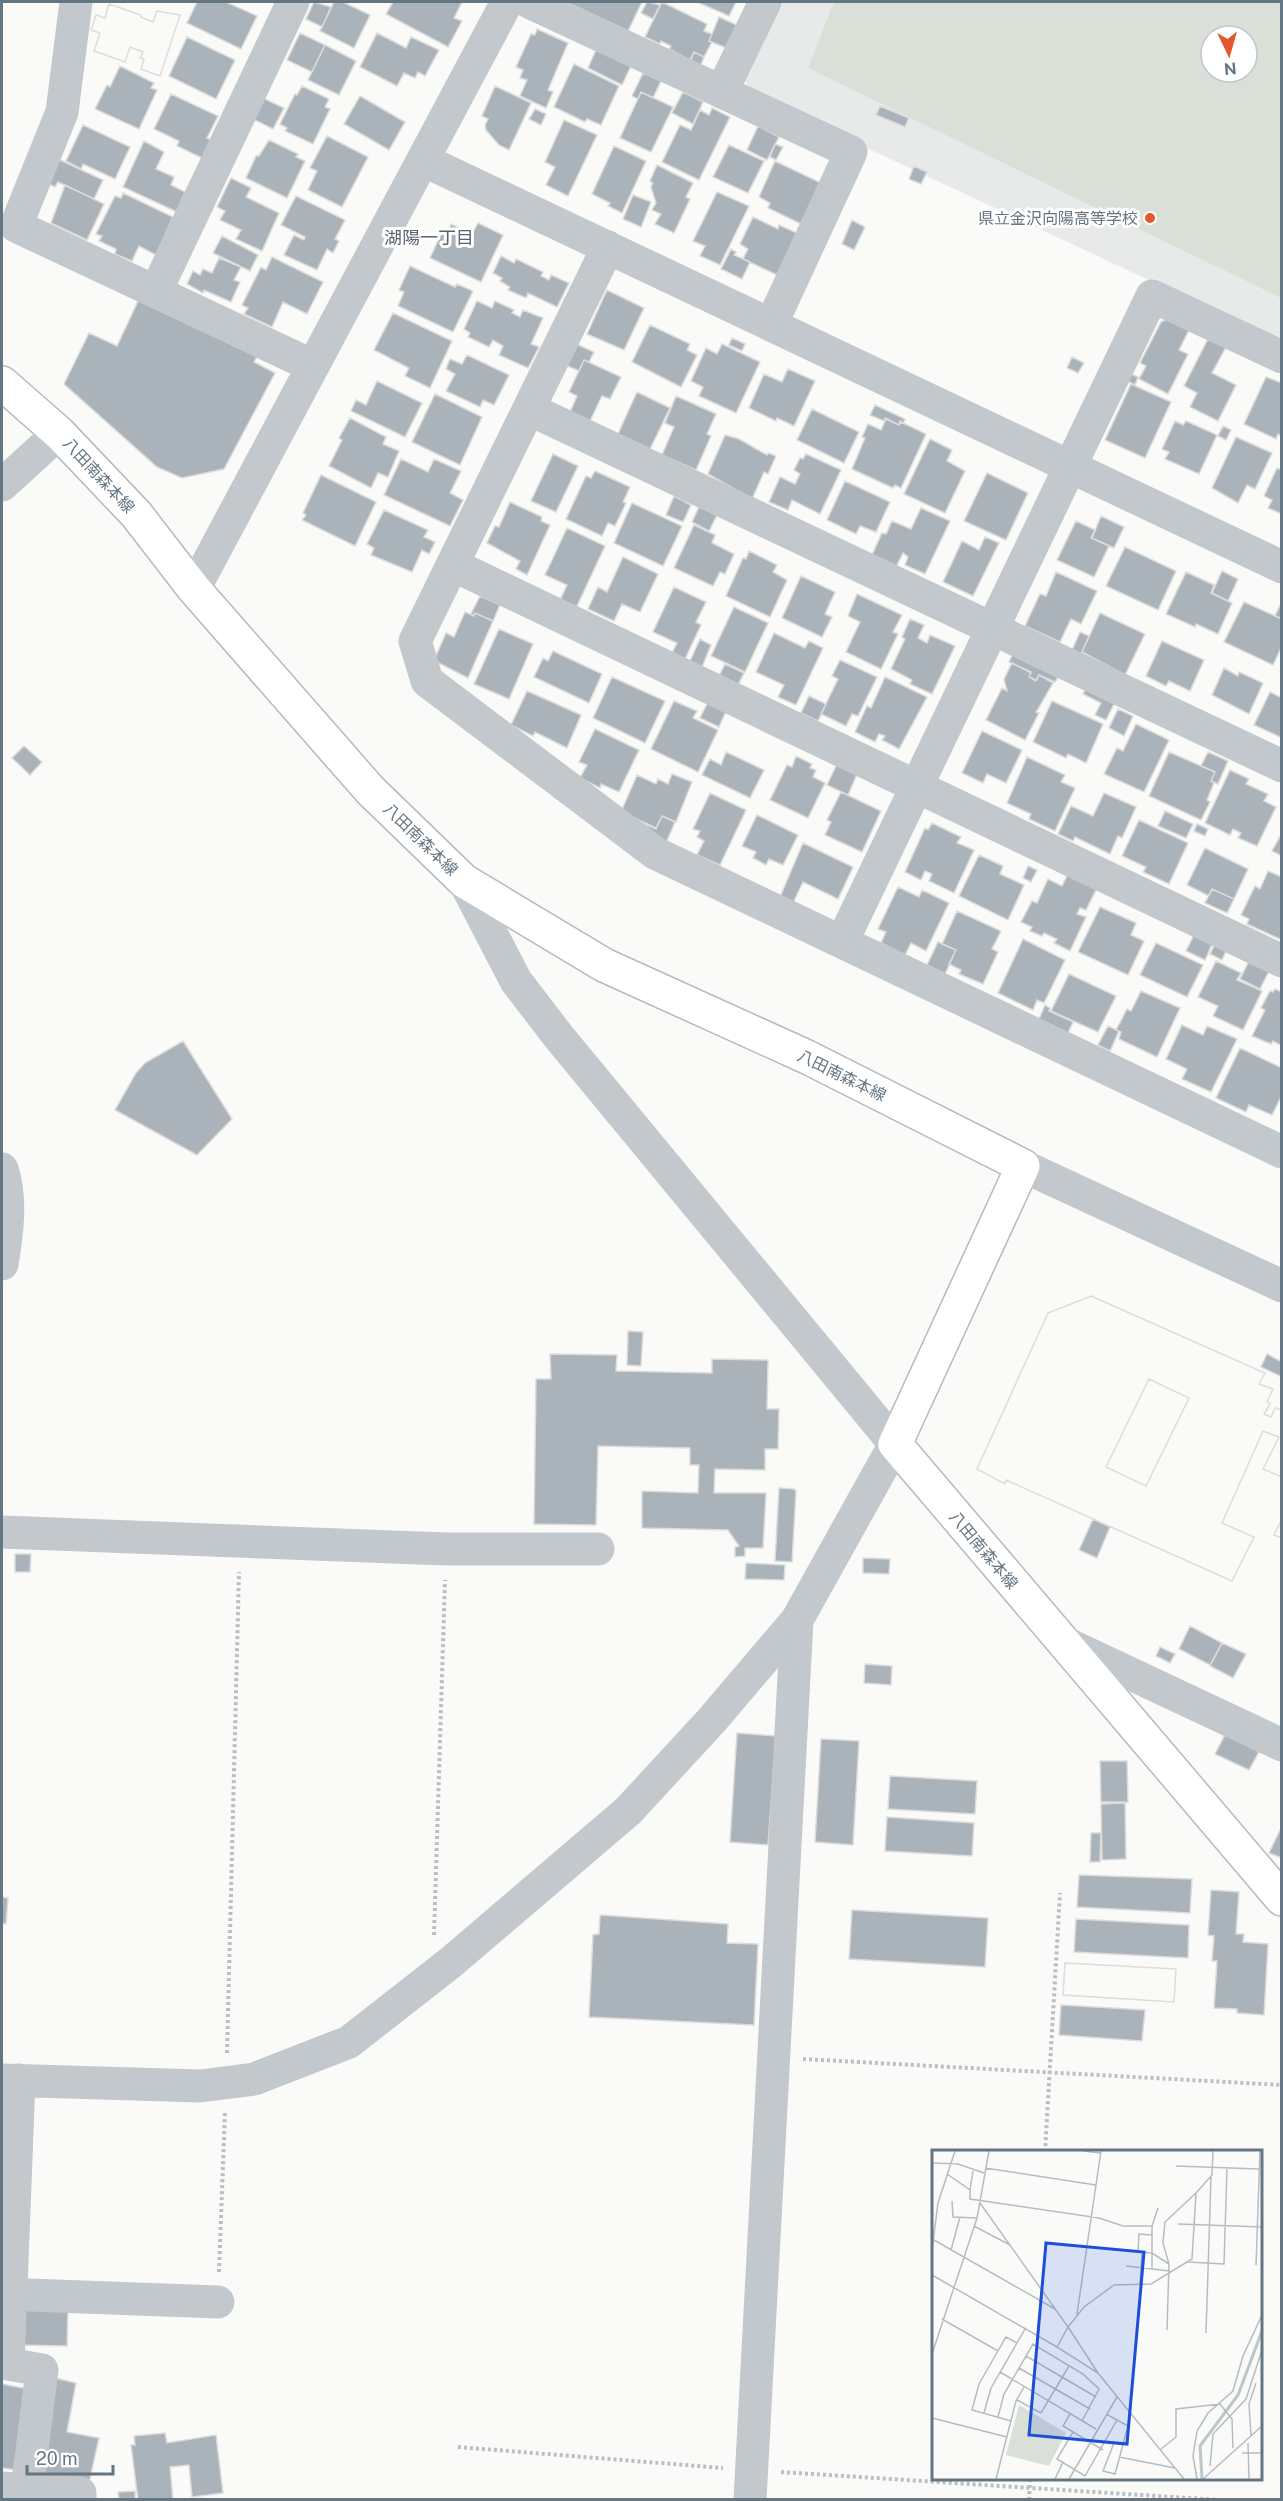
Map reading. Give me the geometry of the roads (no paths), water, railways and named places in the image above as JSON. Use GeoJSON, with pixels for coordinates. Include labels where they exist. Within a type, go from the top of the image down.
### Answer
{"type":"FeatureCollection","features":[{"type":"Feature","properties":{"kind":"main road","name":"八田南森本線"},"geometry":{"type":"LineString","coordinates":[[2,383],[59,433],[136,514],[194,589],[370,790],[464,880],[604,965],[807,1056],[1023,1166]]}},
{"type":"Feature","properties":{"kind":"main road"},"geometry":{"type":"LineString","coordinates":[[895,1444],[1023,1166]]}},
{"type":"Feature","properties":{"kind":"main road","name":"八田南森本線"},"geometry":{"type":"LineString","coordinates":[[895,1444],[1281,1899]]}},
{"type":"Feature","properties":{"kind":"street"},"geometry":{"type":"LineString","coordinates":[[76,2],[62,112],[16,226],[313,366]]}},
{"type":"Feature","properties":{"kind":"street"},"geometry":{"type":"LineString","coordinates":[[156,291],[293,2]]}},
{"type":"Feature","properties":{"kind":"street"},"geometry":{"type":"LineString","coordinates":[[194,589],[507,2]]}},
{"type":"Feature","properties":{"kind":"street"},"geometry":{"type":"LineString","coordinates":[[529,2],[851,152],[771,325]]}},
{"type":"Feature","properties":{"kind":"street"},"geometry":{"type":"LineString","coordinates":[[722,92],[765,2]]}},
{"type":"Feature","properties":{"kind":"street"},"geometry":{"type":"LineString","coordinates":[[423,160],[1281,567]]}},
{"type":"Feature","properties":{"kind":"street"},"geometry":{"type":"LineString","coordinates":[[608,247],[415,641],[427,681],[655,853],[1281,1152]]}},
{"type":"Feature","properties":{"kind":"street"},"geometry":{"type":"LineString","coordinates":[[842,942],[1152,296],[1281,357]]}},
{"type":"Feature","properties":{"kind":"street"},"geometry":{"type":"LineString","coordinates":[[529,409],[1281,766]]}},
{"type":"Feature","properties":{"kind":"street"},"geometry":{"type":"LineString","coordinates":[[2,485],[59,433]]}},
{"type":"Feature","properties":{"kind":"street"},"geometry":{"type":"LineString","coordinates":[[453,565],[1281,961]]}},
{"type":"Feature","properties":{"kind":"street"},"geometry":{"type":"LineString","coordinates":[[80,2499],[80,2493],[14,2489],[42,2370],[8,2364],[6,2294],[10,2080],[200,2086],[254,2079],[349,2042],[450,1963],[628,1810],[712,1720],[797,1620],[895,1444],[559,1037],[516,981],[464,880]]}},
{"type":"Feature","properties":{"kind":"street"},"geometry":{"type":"LineString","coordinates":[[1023,1166],[1281,1286]]}},
{"type":"Feature","properties":{"kind":"street"},"geometry":{"type":"LineString","coordinates":[[2,1169],[7,1184],[6,1237],[2,1264]]}},
{"type":"Feature","properties":{"kind":"street"},"geometry":{"type":"LineString","coordinates":[[2,1533],[446,1549],[598,1549]]}},
{"type":"Feature","properties":{"kind":"street"},"geometry":{"type":"LineString","coordinates":[[751,2485],[797,1620]]}},
{"type":"Feature","properties":{"kind":"street"},"geometry":{"type":"LineString","coordinates":[[1063,1642],[1281,1744]]}},
{"type":"Feature","properties":{"kind":"street"},"geometry":{"type":"LineString","coordinates":[[6,2294],[218,2302]]}},
{"type":"Feature","properties":{"kind":"place","name":"県立金沢向陽高等学校"},"geometry":{"type":"Point","coordinates":[1150,218]}},
{"type":"Feature","properties":{"kind":"district","name":"湖陽一丁目"},"geometry":{"type":"Point","coordinates":[429,238]}}]}
